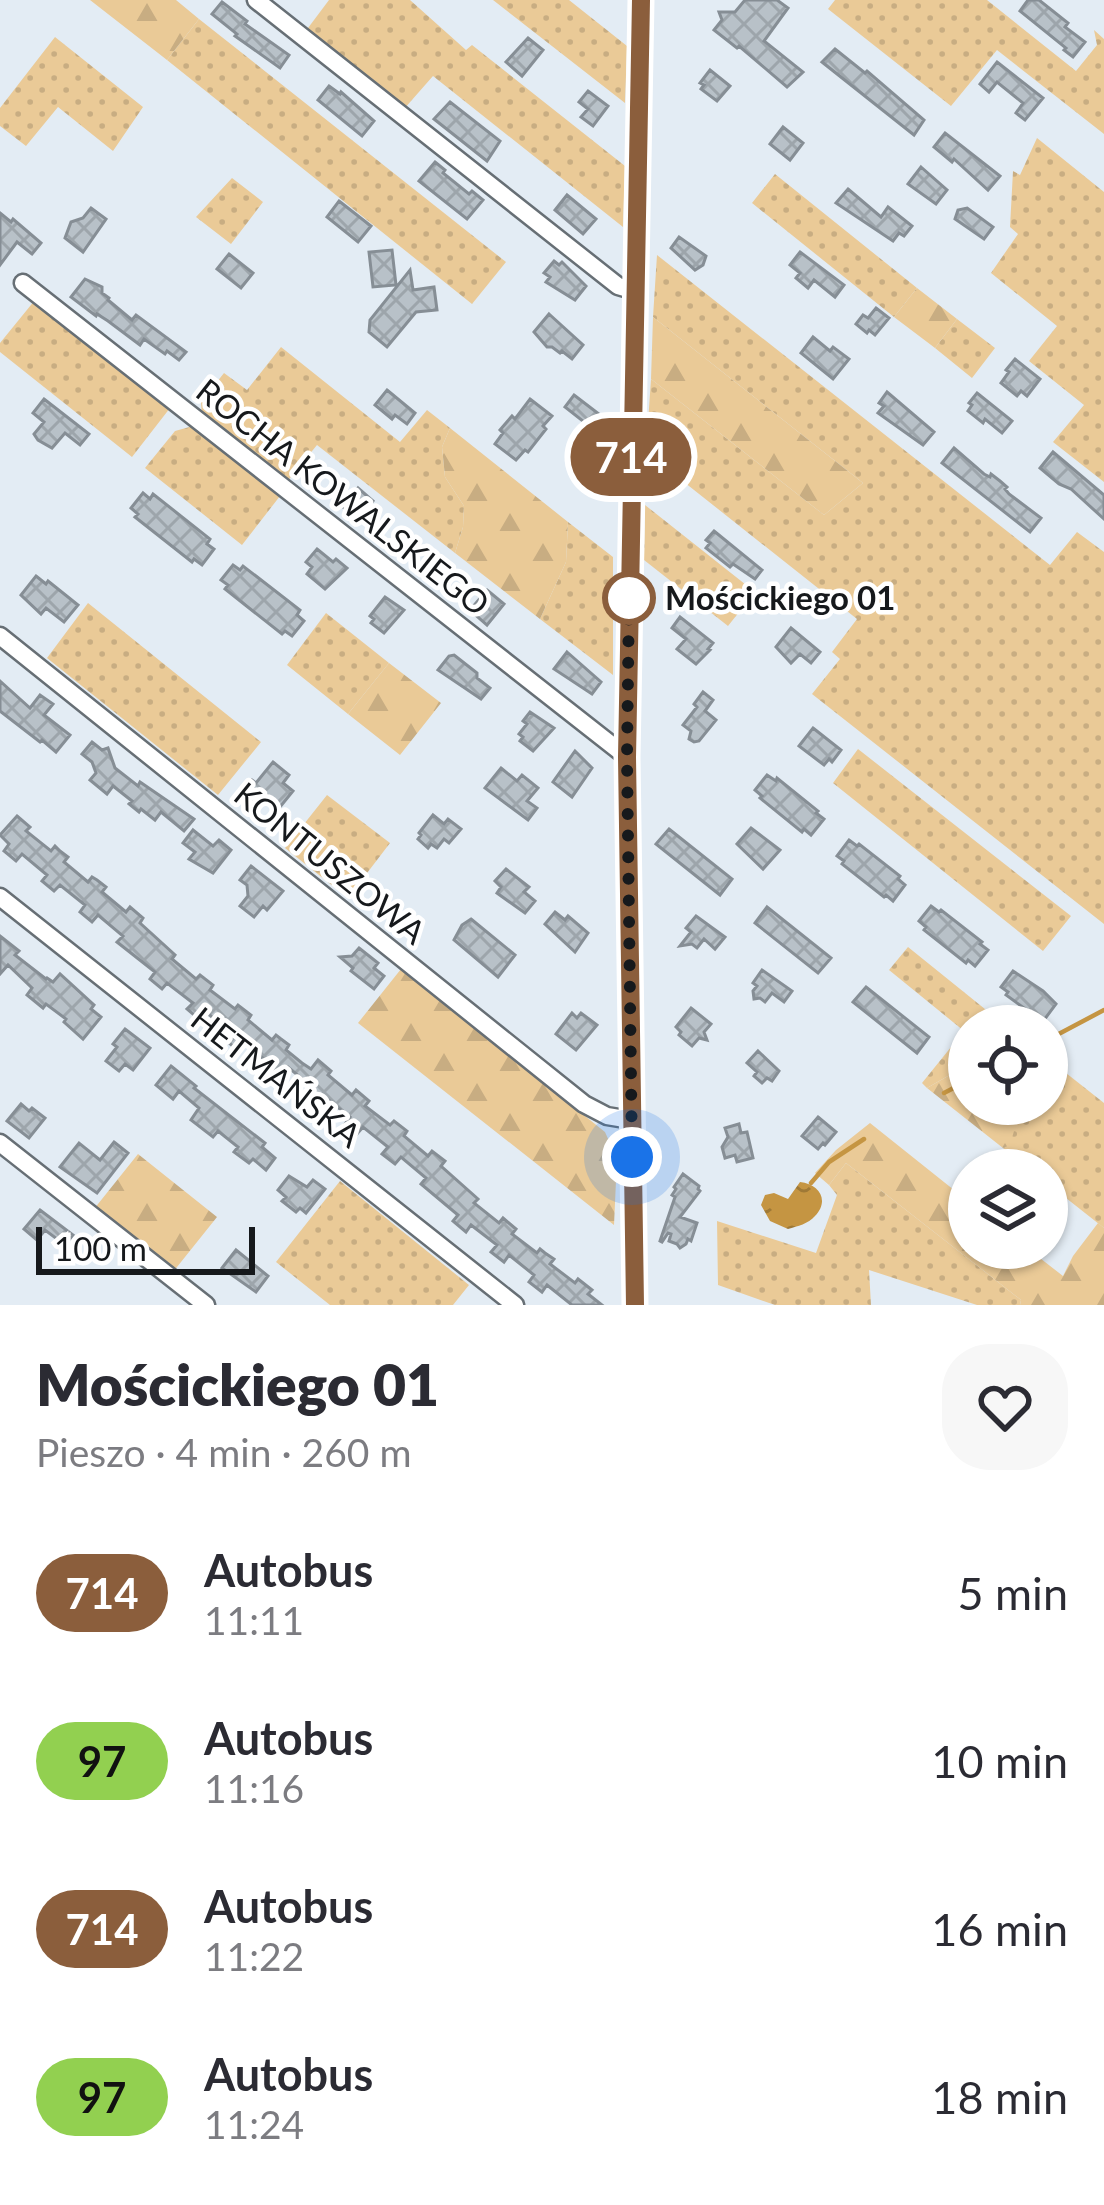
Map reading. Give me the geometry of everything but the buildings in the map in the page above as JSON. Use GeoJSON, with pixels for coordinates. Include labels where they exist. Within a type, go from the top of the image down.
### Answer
{"type":"FeatureCollection","features":[{"type":"Feature","properties":{"kind":"street"},"geometry":{"type":"LineString","coordinates":[[256,0],[619,286],[635,291]]}},
{"type":"Feature","properties":{"kind":"street"},"geometry":{"type":"LineString","coordinates":[[635,1305],[627,757],[641,0]]}},
{"type":"Feature","properties":{"kind":"street","name":"ROCHA KOWALSKIEGO"},"geometry":{"type":"LineString","coordinates":[[23,283],[627,757]]}},
{"type":"Feature","properties":{"kind":"street","name":"KONTUSZOWA"},"geometry":{"type":"LineString","coordinates":[[0,636],[584,1104],[607,1116],[632,1120]]}},
{"type":"Feature","properties":{"kind":"street","name":"HETMAŃSKA"},"geometry":{"type":"LineString","coordinates":[[0,897],[515,1305]]}},
{"type":"Feature","properties":{"kind":"street"},"geometry":{"type":"LineString","coordinates":[[0,1143],[206,1305]]}},
{"type":"Feature","properties":{"kind":"green space"},"geometry":{"type":"Polygon","coordinates":[[[90,0],[176,0],[199,19],[167,60],[90,0]]]}},
{"type":"Feature","properties":{"kind":"green space"},"geometry":{"type":"Polygon","coordinates":[[[329,0],[410,0],[466,50],[472,45],[625,166],[623,227],[433,76],[404,109],[305,32],[329,0]]]}},
{"type":"Feature","properties":{"kind":"green space"},"geometry":{"type":"Polygon","coordinates":[[[493,0],[569,0],[627,46],[625,103],[493,0]]]}},
{"type":"Feature","properties":{"kind":"green space"},"geometry":{"type":"Polygon","coordinates":[[[835,0],[987,0],[1076,71],[1097,45],[1094,30],[1104,39],[1104,134],[997,50],[951,106],[828,9],[835,0]]]}},
{"type":"Feature","properties":{"kind":"green space"},"geometry":{"type":"Polygon","coordinates":[[[199,19],[506,262],[472,304],[167,60],[199,19]]]}},
{"type":"Feature","properties":{"kind":"green space"},"geometry":{"type":"Polygon","coordinates":[[[55,37],[143,107],[113,151],[58,107],[26,146],[0,126],[0,108],[55,37]]]}},
{"type":"Feature","properties":{"kind":"green space"},"geometry":{"type":"Polygon","coordinates":[[[1037,138],[1104,192],[1104,482],[1053,442],[1084,405],[1029,361],[1057,326],[991,273],[1018,234],[1010,227],[1013,171],[1020,175],[1037,138]]]}},
{"type":"Feature","properties":{"kind":"green space"},"geometry":{"type":"Polygon","coordinates":[[[775,174],[917,288],[894,317],[752,203],[775,174]]]}},
{"type":"Feature","properties":{"kind":"green space"},"geometry":{"type":"Polygon","coordinates":[[[232,178],[263,202],[231,244],[196,217],[232,178]]]}},
{"type":"Feature","properties":{"kind":"green space"},"geometry":{"type":"Polygon","coordinates":[[[657,255],[1050,565],[1077,532],[1104,552],[1104,924],[812,694],[840,659],[832,652],[857,619],[646,452],[651,379],[824,515],[863,483],[653,317],[657,255]]]}},
{"type":"Feature","properties":{"kind":"green space"},"geometry":{"type":"Polygon","coordinates":[[[917,288],[957,319],[935,348],[894,317],[917,288]]]}},
{"type":"Feature","properties":{"kind":"green space"},"geometry":{"type":"Polygon","coordinates":[[[35,300],[170,408],[132,457],[0,352],[0,343],[35,300]]]}},
{"type":"Feature","properties":{"kind":"green space"},"geometry":{"type":"Polygon","coordinates":[[[653,317],[863,483],[824,515],[651,379],[653,317]]]}},
{"type":"Feature","properties":{"kind":"green space"},"geometry":{"type":"Polygon","coordinates":[[[957,319],[995,348],[972,378],[935,348],[957,319]]]}},
{"type":"Feature","properties":{"kind":"green space"},"geometry":{"type":"Polygon","coordinates":[[[281,347],[400,442],[427,410],[450,428],[442,447],[445,477],[464,506],[455,553],[317,445],[286,483],[202,417],[201,402],[224,373],[247,390],[281,347]]]}},
{"type":"Feature","properties":{"kind":"green space"},"geometry":{"type":"Polygon","coordinates":[[[193,426],[280,496],[242,545],[145,468],[175,431],[193,426]]]}},
{"type":"Feature","properties":{"kind":"green space"},"geometry":{"type":"Polygon","coordinates":[[[450,428],[568,522],[566,562],[540,619],[455,553],[464,506],[445,477],[442,447],[450,428]]]}},
{"type":"Feature","properties":{"kind":"green space"},"geometry":{"type":"Polygon","coordinates":[[[645,505],[755,592],[728,626],[644,560],[645,505]]]}},
{"type":"Feature","properties":{"kind":"green space"},"geometry":{"type":"Polygon","coordinates":[[[568,522],[613,557],[613,675],[540,619],[566,562],[568,522]]]}},
{"type":"Feature","properties":{"kind":"green space"},"geometry":{"type":"Polygon","coordinates":[[[88,603],[261,742],[218,795],[47,658],[88,603]]]}},
{"type":"Feature","properties":{"kind":"green space"},"geometry":{"type":"Polygon","coordinates":[[[326,613],[389,663],[348,714],[287,665],[326,613]]]}},
{"type":"Feature","properties":{"kind":"green space"},"geometry":{"type":"Polygon","coordinates":[[[389,663],[441,703],[400,755],[348,714],[389,663]]]}},
{"type":"Feature","properties":{"kind":"green space"},"geometry":{"type":"Polygon","coordinates":[[[858,749],[1071,916],[1043,951],[833,783],[858,749]]]}},
{"type":"Feature","properties":{"kind":"green space"},"geometry":{"type":"Polygon","coordinates":[[[327,795],[390,843],[348,898],[285,848],[327,795]]]}},
{"type":"Feature","properties":{"kind":"green space"},"geometry":{"type":"Polygon","coordinates":[[[908,947],[980,1005],[948,1005],[948,1018],[889,970],[908,947]]]}},
{"type":"Feature","properties":{"kind":"green space"},"geometry":{"type":"Polygon","coordinates":[[[401,969],[605,1132],[617,1159],[614,1225],[358,1023],[401,969]]]}},
{"type":"Feature","properties":{"kind":"green space"},"geometry":{"type":"Polygon","coordinates":[[[948,1051],[948,1076],[927,1088],[922,1083],[948,1051]]]}},
{"type":"Feature","properties":{"kind":"green space"},"geometry":{"type":"Polygon","coordinates":[[[1068,1075],[1104,1103],[1104,1228],[1068,1200],[1068,1149],[1003,1148],[1010,1144],[1002,1125],[1068,1125],[1068,1075]]]}},
{"type":"Feature","properties":{"kind":"green space"},"geometry":{"type":"Polygon","coordinates":[[[948,1076],[948,1105],[927,1088],[948,1076]]]}},
{"type":"Feature","properties":{"kind":"green space"},"geometry":{"type":"Polygon","coordinates":[[[870,1123],[948,1185],[948,1243],[846,1163],[829,1185],[815,1173],[870,1123]]]}},
{"type":"Feature","properties":{"kind":"green space"},"geometry":{"type":"Polygon","coordinates":[[[974,1125],[1008,1125],[1014,1131],[1010,1145],[1003,1148],[974,1125]]]}},
{"type":"Feature","properties":{"kind":"green space"},"geometry":{"type":"Polygon","coordinates":[[[138,1154],[217,1217],[173,1272],[94,1209],[138,1154]]]}},
{"type":"Feature","properties":{"kind":"green space"},"geometry":{"type":"Polygon","coordinates":[[[846,1163],[948,1243],[948,1269],[981,1269],[1021,1300],[1020,1305],[977,1305],[869,1270],[871,1305],[775,1305],[718,1285],[717,1221],[816,1253],[837,1195],[829,1185],[846,1163]]]}},
{"type":"Feature","properties":{"kind":"green space"},"geometry":{"type":"Polygon","coordinates":[[[340,1181],[469,1285],[453,1305],[330,1305],[276,1262],[340,1181]]]}},
{"type":"Feature","properties":{"kind":"green space"},"geometry":{"type":"Polygon","coordinates":[[[1098,1223],[1104,1228],[1104,1305],[1020,1305],[1021,1300],[981,1269],[1054,1269],[1063,1276],[1098,1223]]]}},
{"type":"Feature","properties":{"kind":"water"},"geometry":{"type":"Polygon","coordinates":[[[800,1182],[820,1194],[822,1204],[815,1216],[788,1229],[770,1221],[761,1205],[765,1195],[788,1199],[800,1182]]]}},
{"type":"Feature","properties":{"kind":"waterway"},"geometry":{"type":"LineString","coordinates":[[1068,1029],[1104,1010]]}},
{"type":"Feature","properties":{"kind":"waterway"},"geometry":{"type":"LineString","coordinates":[[944,1093],[948,1091]]}},
{"type":"Feature","properties":{"kind":"waterway"},"geometry":{"type":"LineString","coordinates":[[811,1183],[829,1162],[864,1139]]}},
{"type":"Feature","properties":{"kind":"bus line","name":"714"},"geometry":{"type":"LineString","coordinates":[[635,1305],[627,757],[641,0]]}},
{"type":"Feature","properties":{"kind":"place","name":"Mościckiego 01"},"geometry":{"type":"Point","coordinates":[629,598]}},
{"type":"Feature","properties":{"kind":"route"},"geometry":{"type":"LineString","coordinates":[[629,598],[632,1157]]}}]}
